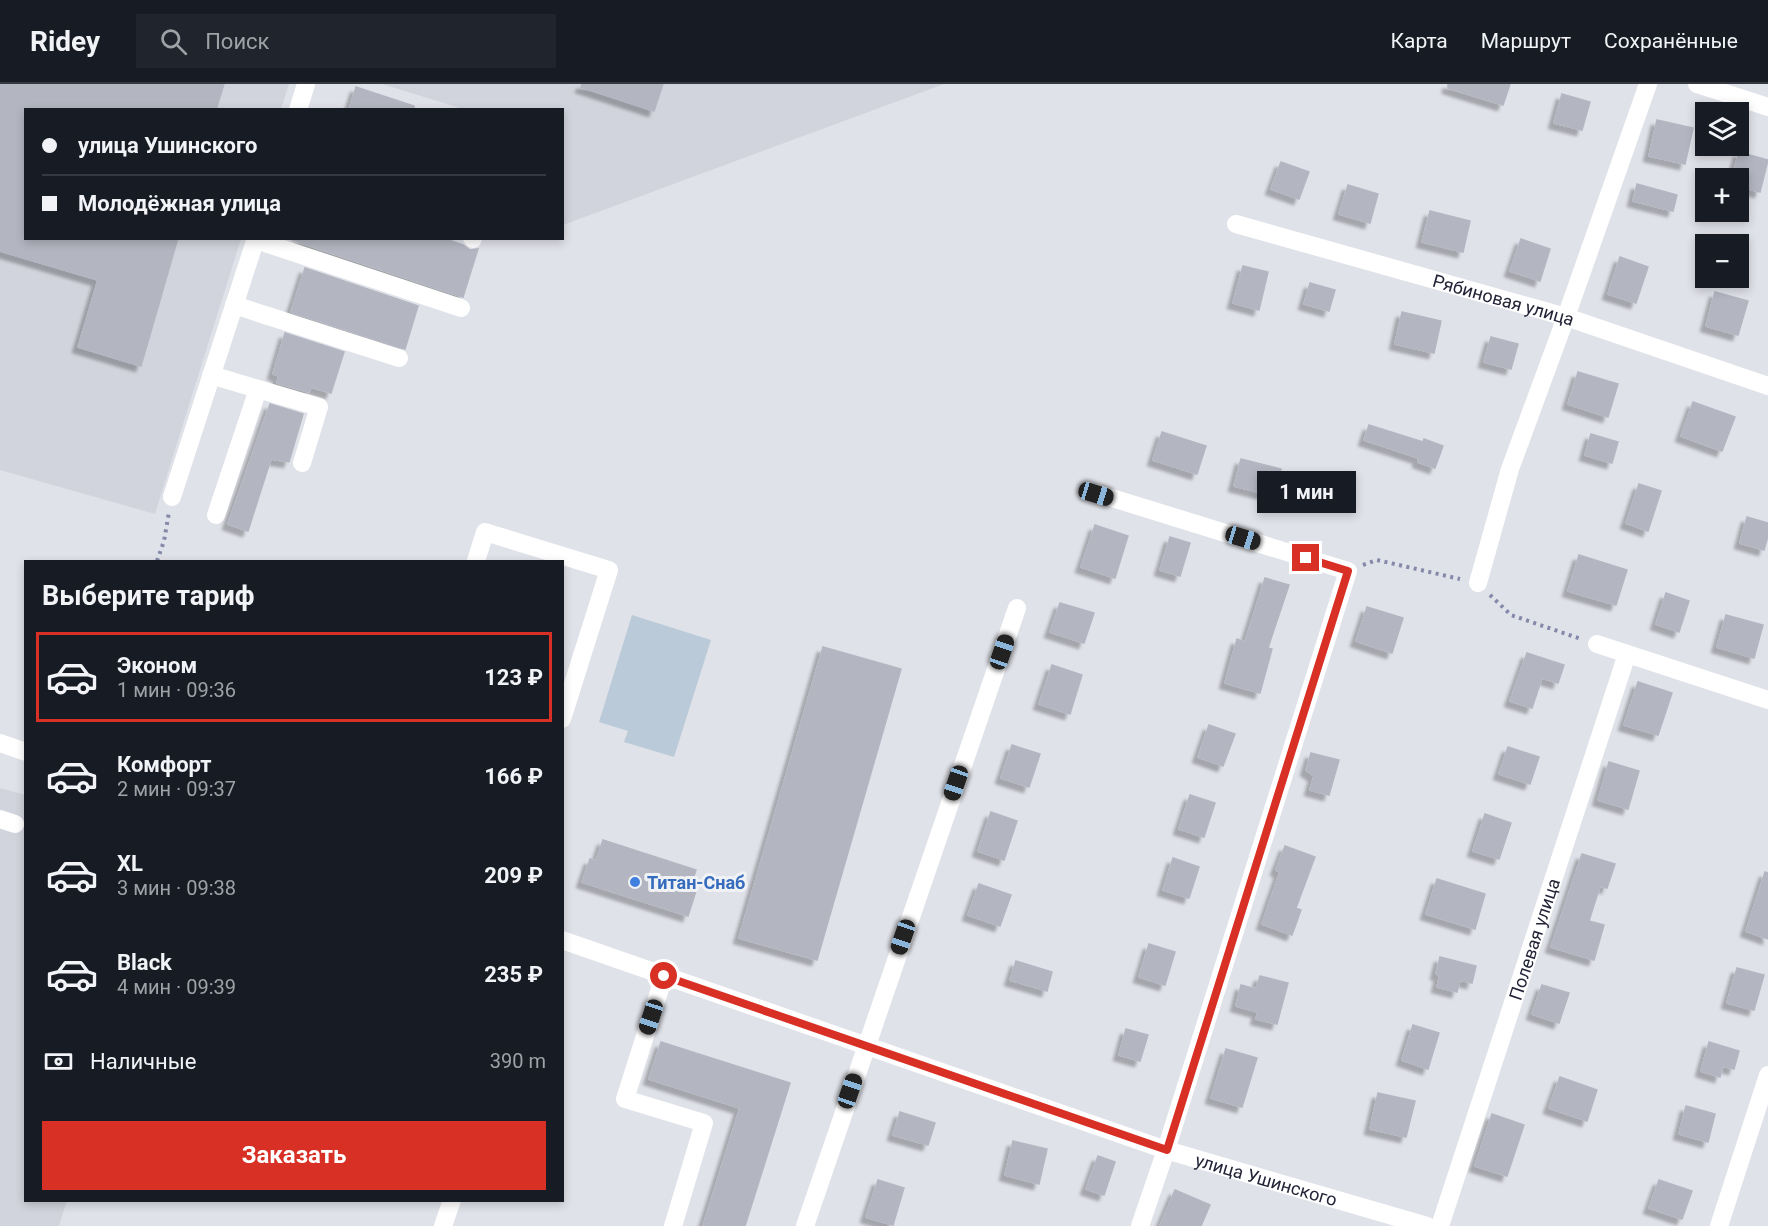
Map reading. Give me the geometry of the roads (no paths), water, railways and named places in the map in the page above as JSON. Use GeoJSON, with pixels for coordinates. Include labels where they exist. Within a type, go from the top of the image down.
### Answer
{"type":"FeatureCollection","features":[{"type":"Feature","properties":{"kind":"street"},"geometry":{"type":"LineString","coordinates":[[299,108],[306,84]]}},
{"type":"Feature","properties":{"kind":"street"},"geometry":{"type":"LineString","coordinates":[[1478,584],[1510,469],[1648,84]]}},
{"type":"Feature","properties":{"kind":"street"},"geometry":{"type":"LineString","coordinates":[[1697,84],[1768,107]]}},
{"type":"Feature","properties":{"kind":"street","name":"Рябиновая улица"},"geometry":{"type":"LineString","coordinates":[[1236,224],[1566,317],[1768,386]]}},
{"type":"Feature","properties":{"kind":"street"},"geometry":{"type":"LineString","coordinates":[[172,497],[256,240]]}},
{"type":"Feature","properties":{"kind":"street"},"geometry":{"type":"LineString","coordinates":[[259,240],[461,308]]}},
{"type":"Feature","properties":{"kind":"street"},"geometry":{"type":"LineString","coordinates":[[234,305],[399,358]]}},
{"type":"Feature","properties":{"kind":"street"},"geometry":{"type":"LineString","coordinates":[[211,375],[319,407],[302,463]]}},
{"type":"Feature","properties":{"kind":"street"},"geometry":{"type":"LineString","coordinates":[[216,515],[258,389]]}},
{"type":"Feature","properties":{"kind":"street"},"geometry":{"type":"LineString","coordinates":[[1096,494],[1348,571],[1167,1150],[1140,1226]]}},
{"type":"Feature","properties":{"kind":"street"},"geometry":{"type":"LineString","coordinates":[[476,560],[485,532],[609,570],[564,714]]}},
{"type":"Feature","properties":{"kind":"street"},"geometry":{"type":"LineString","coordinates":[[805,1226],[1017,608]]}},
{"type":"Feature","properties":{"kind":"street"},"geometry":{"type":"LineString","coordinates":[[1597,644],[1768,700]]}},
{"type":"Feature","properties":{"kind":"street","name":"Полевая улица"},"geometry":{"type":"LineString","coordinates":[[1440,1226],[1627,654]]}},
{"type":"Feature","properties":{"kind":"street"},"geometry":{"type":"LineString","coordinates":[[0,743],[24,751]]}},
{"type":"Feature","properties":{"kind":"street","name":"улица Ушинского"},"geometry":{"type":"LineString","coordinates":[[564,941],[1167,1150],[1427,1226]]}},
{"type":"Feature","properties":{"kind":"street"},"geometry":{"type":"LineString","coordinates":[[664,976],[625,1099],[704,1123],[673,1226]]}},
{"type":"Feature","properties":{"kind":"street"},"geometry":{"type":"LineString","coordinates":[[1719,1226],[1768,1075]]}},
{"type":"Feature","properties":{"kind":"street"},"geometry":{"type":"LineString","coordinates":[[443,1226],[451,1202]]}},
{"type":"Feature","properties":{"kind":"place","name":"Титан-Снаб"},"geometry":{"type":"Point","coordinates":[635,882]}}]}
